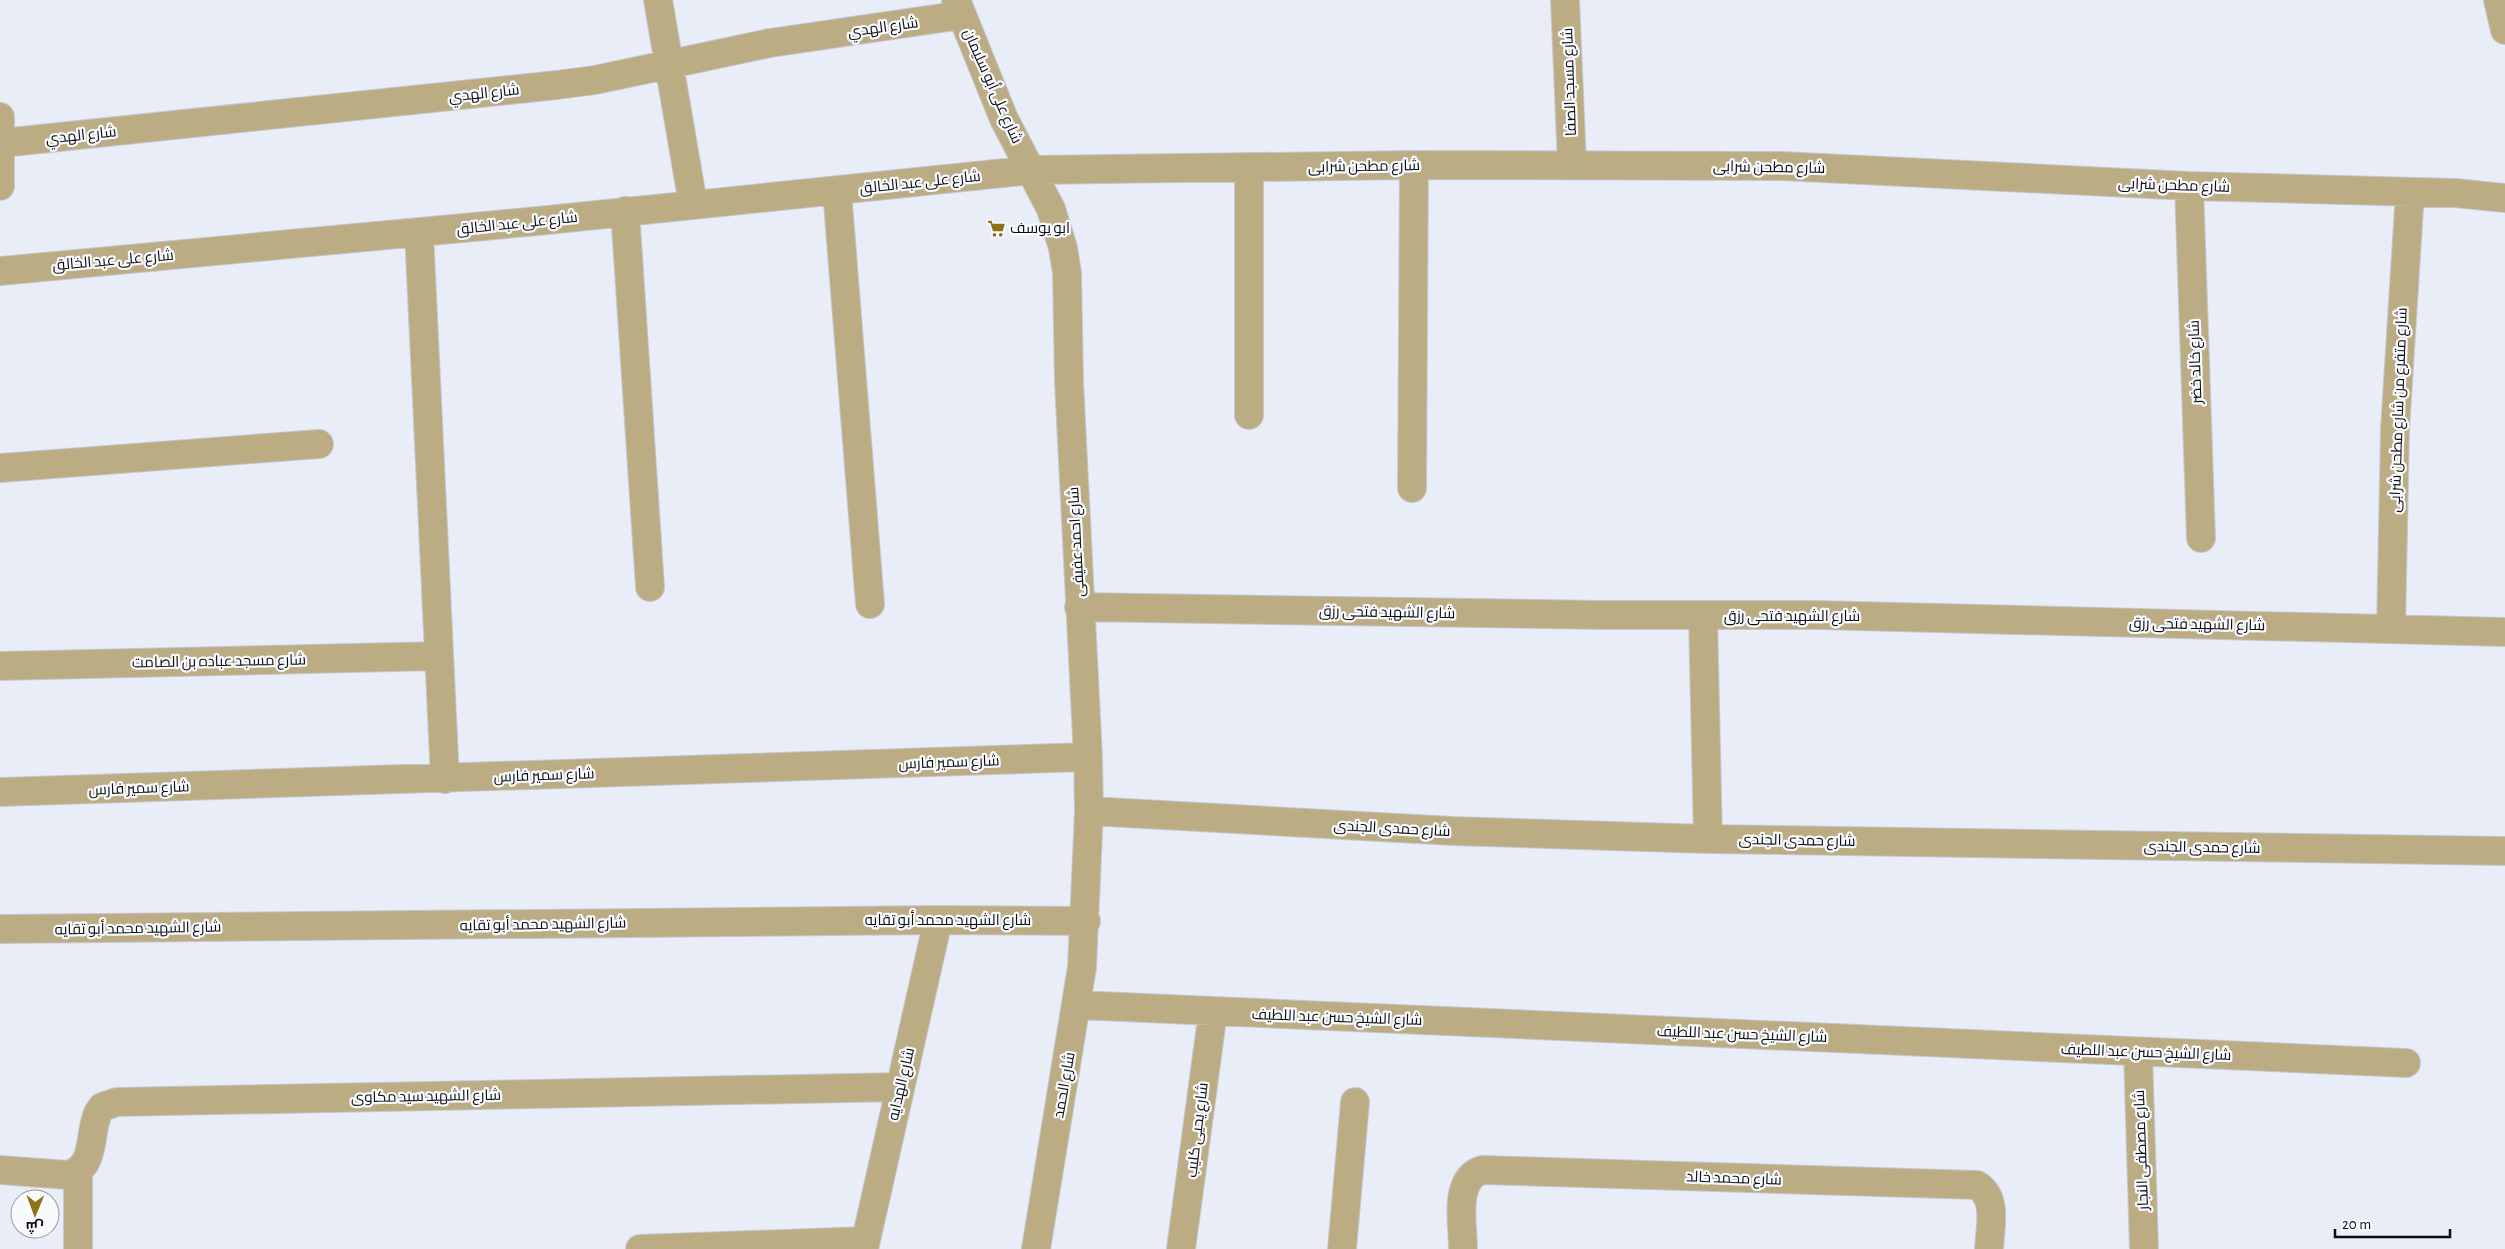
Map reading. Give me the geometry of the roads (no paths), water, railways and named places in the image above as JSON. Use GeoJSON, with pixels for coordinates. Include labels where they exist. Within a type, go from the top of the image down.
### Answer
{"type":"FeatureCollection","features":[{"type":"Feature","properties":{"kind":"street"},"geometry":{"type":"LineString","coordinates":[[658,0],[692,204]]}},
{"type":"Feature","properties":{"kind":"street","name":"شارع مسجد الصفا"},"geometry":{"type":"LineString","coordinates":[[1565,0],[1572,165]]}},
{"type":"Feature","properties":{"kind":"street"},"geometry":{"type":"LineString","coordinates":[[2498,0],[2505,30]]}},
{"type":"Feature","properties":{"kind":"street","name":"شارع الهدي"},"geometry":{"type":"LineString","coordinates":[[1,130],[557,85],[595,80],[770,43],[959,8]]}},
{"type":"Feature","properties":{"kind":"street","name":"شارع على أبو سليمان"},"geometry":{"type":"LineString","coordinates":[[959,8],[1004,119],[1033,170]]}},
{"type":"Feature","properties":{"kind":"street"},"geometry":{"type":"LineString","coordinates":[[0,186],[1,130]]}},
{"type":"Feature","properties":{"kind":"street"},"geometry":{"type":"LineString","coordinates":[[1412,488],[1414,165]]}},
{"type":"Feature","properties":{"kind":"street","name":"شارع مطحن شرابى"},"geometry":{"type":"LineString","coordinates":[[1033,170],[1414,165],[1782,166],[2189,186],[2410,192],[2505,198]]}},
{"type":"Feature","properties":{"kind":"street"},"geometry":{"type":"LineString","coordinates":[[1249,167],[1249,415]]}},
{"type":"Feature","properties":{"kind":"street","name":"شارع على عبد الخالق"},"geometry":{"type":"LineString","coordinates":[[0,271],[625,212],[1033,170]]}},
{"type":"Feature","properties":{"kind":"street","name":"شارع احمد عفيفى"},"geometry":{"type":"LineString","coordinates":[[1033,170],[1058,226],[1067,273],[1079,607],[1088,757],[1089,811],[1086,920]]}},
{"type":"Feature","properties":{"kind":"street","name":"شارع خالد خضر"},"geometry":{"type":"LineString","coordinates":[[2189,186],[2201,538]]}},
{"type":"Feature","properties":{"kind":"street"},"geometry":{"type":"LineString","coordinates":[[836,191],[870,604]]}},
{"type":"Feature","properties":{"kind":"street","name":"شارع متفرع من شارع مطحن شرابى"},"geometry":{"type":"LineString","coordinates":[[2391,629],[2395,429],[2410,192]]}},
{"type":"Feature","properties":{"kind":"street"},"geometry":{"type":"LineString","coordinates":[[625,212],[650,587]]}},
{"type":"Feature","properties":{"kind":"street"},"geometry":{"type":"LineString","coordinates":[[419,232],[445,779]]}},
{"type":"Feature","properties":{"kind":"street"},"geometry":{"type":"LineString","coordinates":[[0,468],[319,444]]}},
{"type":"Feature","properties":{"kind":"street","name":"شارع الشهيد فتحى رزق"},"geometry":{"type":"LineString","coordinates":[[1079,607],[1702,616],[1816,615],[2505,632]]}},
{"type":"Feature","properties":{"kind":"street"},"geometry":{"type":"LineString","coordinates":[[1702,616],[1708,839]]}},
{"type":"Feature","properties":{"kind":"street","name":"شارع مسجد عباده بن الصامت"},"geometry":{"type":"LineString","coordinates":[[0,666],[439,656]]}},
{"type":"Feature","properties":{"kind":"street","name":"شارع سمير فارس"},"geometry":{"type":"LineString","coordinates":[[0,792],[1088,757]]}},
{"type":"Feature","properties":{"kind":"street","name":"شارع حمدى الجندى"},"geometry":{"type":"LineString","coordinates":[[1089,811],[1453,831],[1708,839],[2505,851]]}},
{"type":"Feature","properties":{"kind":"street","name":"شارع الهدايه"},"geometry":{"type":"LineString","coordinates":[[865,1245],[938,920]]}},
{"type":"Feature","properties":{"kind":"street","name":"شارع الشهيد محمد أبو تقايه"},"geometry":{"type":"LineString","coordinates":[[0,929],[1086,920]]}},
{"type":"Feature","properties":{"kind":"street","name":"شارع الحمد"},"geometry":{"type":"LineString","coordinates":[[1036,1249],[1077,1005],[1086,920]]}},
{"type":"Feature","properties":{"kind":"street","name":"شارع الشيخ حسن عبد اللطيف"},"geometry":{"type":"LineString","coordinates":[[1077,1005],[2406,1063]]}},
{"type":"Feature","properties":{"kind":"street","name":"شارع يحيى كليب"},"geometry":{"type":"LineString","coordinates":[[1181,1249],[1213,1011]]}},
{"type":"Feature","properties":{"kind":"street","name":"شارع مصطفى النجار"},"geometry":{"type":"LineString","coordinates":[[2138,1052],[2144,1249]]}},
{"type":"Feature","properties":{"kind":"street","name":"شارع الشهيد سيد مكاوى"},"geometry":{"type":"LineString","coordinates":[[78,1172],[85,1166],[98,1113],[102,1107],[117,1102],[900,1087]]}},
{"type":"Feature","properties":{"kind":"street"},"geometry":{"type":"LineString","coordinates":[[1342,1249],[1355,1102]]}},
{"type":"Feature","properties":{"kind":"street"},"geometry":{"type":"LineString","coordinates":[[0,1170],[68,1175],[78,1172],[78,1249]]}},
{"type":"Feature","properties":{"kind":"street","name":"شارع محمد خالد"},"geometry":{"type":"LineString","coordinates":[[1463,1249],[1464,1186],[1474,1173],[1482,1170],[1977,1185],[1985,1190],[1990,1198],[1989,1249]]}},
{"type":"Feature","properties":{"kind":"street"},"geometry":{"type":"LineString","coordinates":[[640,1249],[865,1245]]}},
{"type":"Feature","properties":{"kind":"place","name":"ابو يوسف"},"geometry":{"type":"Point","coordinates":[996,228]}}]}
